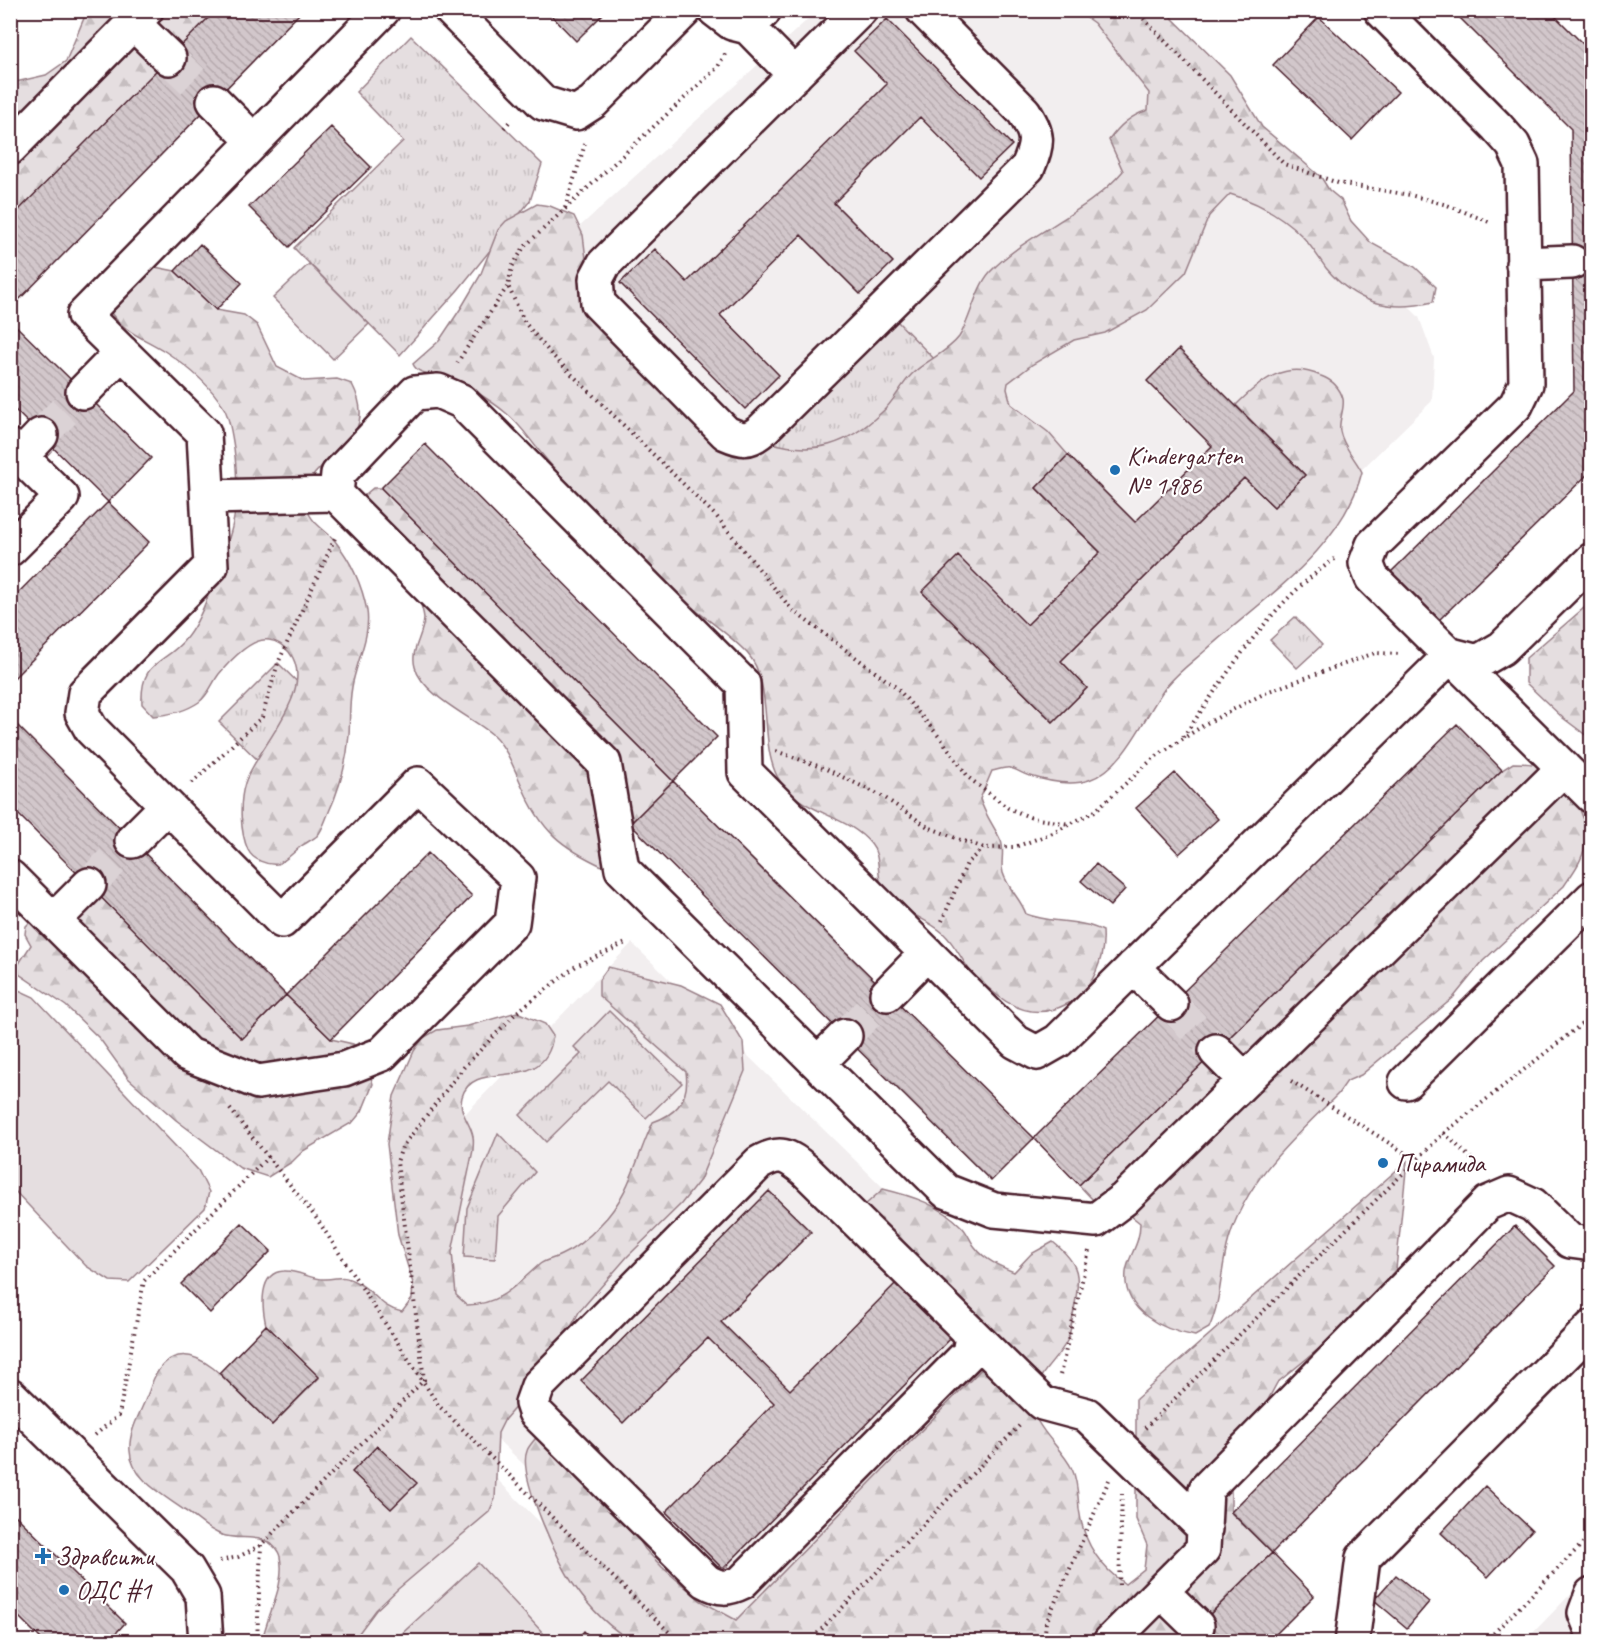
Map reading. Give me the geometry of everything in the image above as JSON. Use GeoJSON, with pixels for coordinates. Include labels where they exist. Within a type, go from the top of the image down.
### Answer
{"type":"FeatureCollection","features":[{"type":"Feature","properties":{"kind":"lane"},"geometry":{"type":"LineString","coordinates":[[15,889],[54,920],[187,1054],[258,1082],[344,1069],[382,1054],[512,923],[518,878],[418,784],[282,921],[91,729],[82,712],[85,693],[211,566],[204,433],[84,315],[382,10]]}},
{"type":"Feature","properties":{"kind":"lane"},"geometry":{"type":"LineString","coordinates":[[451,10],[543,103],[576,113],[600,94],[685,10]]}},
{"type":"Feature","properties":{"kind":"lane"},"geometry":{"type":"LineString","coordinates":[[715,10],[732,23],[756,19],[795,75]]}},
{"type":"Feature","properties":{"kind":"lane"},"geometry":{"type":"LineString","coordinates":[[861,10],[604,264],[596,279],[598,303],[726,433],[742,440],[752,438],[762,430],[829,364],[1028,167],[1036,149],[1036,131],[1024,112],[923,10]]}},
{"type":"Feature","properties":{"kind":"lane"},"geometry":{"type":"LineString","coordinates":[[1381,10],[1513,145],[1522,164],[1526,384],[1516,405],[1373,545],[1366,563],[1372,578],[1592,795]]}},
{"type":"Feature","properties":{"kind":"lane"},"geometry":{"type":"LineString","coordinates":[[10,148],[140,17],[169,58]]}},
{"type":"Feature","properties":{"kind":"lane"},"geometry":{"type":"LineString","coordinates":[[214,101],[254,141]]}},
{"type":"Feature","properties":{"kind":"lane"},"geometry":{"type":"LineString","coordinates":[[1523,251],[1572,262]]}},
{"type":"Feature","properties":{"kind":"lane"},"geometry":{"type":"LineString","coordinates":[[83,392],[122,352]]}},
{"type":"Feature","properties":{"kind":"lane"},"geometry":{"type":"LineString","coordinates":[[1451,655],[1058,1041],[1037,1053],[1016,1042],[745,772],[743,684],[461,401],[438,391],[415,393],[338,474],[343,501],[604,763],[622,869],[946,1191],[994,1210],[1096,1220],[1124,1199],[1564,768]]}},
{"type":"Feature","properties":{"kind":"lane"},"geometry":{"type":"LineString","coordinates":[[10,549],[62,497],[21,450]]}},
{"type":"Feature","properties":{"kind":"lane"},"geometry":{"type":"LineString","coordinates":[[209,497],[343,501]]}},
{"type":"Feature","properties":{"kind":"lane"},"geometry":{"type":"LineString","coordinates":[[1451,655],[1478,662],[1502,648],[1592,560]]}},
{"type":"Feature","properties":{"kind":"lane"},"geometry":{"type":"LineString","coordinates":[[132,841],[167,806]]}},
{"type":"Feature","properties":{"kind":"lane"},"geometry":{"type":"LineString","coordinates":[[54,920],[89,885]]}},
{"type":"Feature","properties":{"kind":"lane"},"geometry":{"type":"LineString","coordinates":[[1406,1082],[1592,898]]}},
{"type":"Feature","properties":{"kind":"lane"},"geometry":{"type":"LineString","coordinates":[[887,994],[927,953]]}},
{"type":"Feature","properties":{"kind":"lane"},"geometry":{"type":"LineString","coordinates":[[1134,967],[1171,1004]]}},
{"type":"Feature","properties":{"kind":"lane"},"geometry":{"type":"LineString","coordinates":[[818,1063],[845,1036]]}},
{"type":"Feature","properties":{"kind":"lane"},"geometry":{"type":"LineString","coordinates":[[1216,1050],[1254,1072]]}},
{"type":"Feature","properties":{"kind":"lane"},"geometry":{"type":"LineString","coordinates":[[967,1330],[972,1337],[969,1353],[742,1582],[731,1588],[718,1588],[706,1581],[535,1412],[532,1403],[538,1386],[759,1163],[772,1156],[789,1156],[1042,1403],[1087,1415],[1205,1529]]}},
{"type":"Feature","properties":{"kind":"lane"},"geometry":{"type":"LineString","coordinates":[[1114,1638],[1203,1549],[1206,1489],[1488,1203],[1509,1194],[1533,1205],[1570,1241],[1592,1244]]}},
{"type":"Feature","properties":{"kind":"lane"},"geometry":{"type":"LineString","coordinates":[[1352,1641],[1363,1558],[1592,1327]]}},
{"type":"Feature","properties":{"kind":"lane"},"geometry":{"type":"LineString","coordinates":[[10,1395],[187,1569],[204,1596],[206,1641]]}},
{"type":"Feature","properties":{"kind":"lane"},"geometry":{"type":"LineString","coordinates":[[1161,1592],[1197,1626]]}},
{"type":"Feature","properties":{"kind":"lane"},"geometry":{"type":"LineString","coordinates":[[1592,1594],[1585,1613],[1592,1630]]}},
{"type":"Feature","properties":{"kind":"path"},"geometry":{"type":"LineString","coordinates":[[1135,10],[1284,164],[1338,183],[1410,195],[1447,206],[1523,251]]}},
{"type":"Feature","properties":{"kind":"path"},"geometry":{"type":"LineString","coordinates":[[564,209],[600,94]]}},
{"type":"Feature","properties":{"kind":"path"},"geometry":{"type":"LineString","coordinates":[[438,391],[508,286]]}},
{"type":"Feature","properties":{"kind":"path"},"geometry":{"type":"LineString","coordinates":[[167,806],[262,717],[278,663],[343,501]]}},
{"type":"Feature","properties":{"kind":"path"},"geometry":{"type":"LineString","coordinates":[[1181,740],[1269,619],[1317,570],[1340,555],[1373,545]]}},
{"type":"Feature","properties":{"kind":"path"},"geometry":{"type":"LineString","coordinates":[[744,742],[826,769],[882,796],[928,827],[984,848],[1015,848],[1053,833],[1095,811],[1155,757],[1207,723],[1269,692],[1375,653],[1451,655]]}},
{"type":"Feature","properties":{"kind":"path"},"geometry":{"type":"LineString","coordinates":[[927,953],[967,862],[984,848]]}},
{"type":"Feature","properties":{"kind":"path"},"geometry":{"type":"LineString","coordinates":[[424,1380],[397,1162],[402,1147],[464,1067],[517,1012],[576,966],[628,942]]}},
{"type":"Feature","properties":{"kind":"path"},"geometry":{"type":"LineString","coordinates":[[1044,1641],[1046,1623],[1123,1450],[1444,1133],[1592,1016]]}},
{"type":"Feature","properties":{"kind":"path"},"geometry":{"type":"LineString","coordinates":[[1254,1072],[1416,1160]]}},
{"type":"Feature","properties":{"kind":"path"},"geometry":{"type":"LineString","coordinates":[[224,1101],[317,1219],[439,1406],[679,1641]]}},
{"type":"Feature","properties":{"kind":"path"},"geometry":{"type":"LineString","coordinates":[[1444,1133],[1509,1194]]}},
{"type":"Feature","properties":{"kind":"path"},"geometry":{"type":"LineString","coordinates":[[119,1415],[144,1281],[268,1157]]}},
{"type":"Feature","properties":{"kind":"path"},"geometry":{"type":"LineString","coordinates":[[809,1641],[1042,1403],[1060,1375],[1096,1220]]}},
{"type":"Feature","properties":{"kind":"path"},"geometry":{"type":"LineString","coordinates":[[187,1569],[237,1557],[261,1545],[424,1380]]}},
{"type":"Feature","properties":{"kind":"path"},"geometry":{"type":"LineString","coordinates":[[1114,1638],[1123,1450]]}},
{"type":"Feature","properties":{"kind":"path"},"geometry":{"type":"LineString","coordinates":[[1485,1641],[1592,1534]]}},
{"type":"Feature","properties":{"kind":"path"},"geometry":{"type":"LineString","coordinates":[[257,1641],[261,1545]]}},
{"type":"Feature","properties":{"kind":"shaded area"},"geometry":{"type":"Polygon","coordinates":[[[817,11],[1114,11],[1217,115],[792,531],[544,259],[817,11]]]}},
{"type":"Feature","properties":{"kind":"shaded area","name":"Kindergarten № 1986"},"geometry":{"type":"Polygon","coordinates":[[[1224,123],[1419,317],[1434,358],[1432,401],[1058,765],[798,538],[1224,123]]]}},
{"type":"Feature","properties":{"kind":"shaded area"},"geometry":{"type":"Polygon","coordinates":[[[632,943],[1046,1346],[758,1641],[705,1641],[450,1393],[428,1152],[632,943]]]}},
{"type":"Feature","properties":{"kind":"shaded area"},"geometry":{"type":"Polygon","coordinates":[[[472,1454],[658,1641],[334,1642],[472,1454]]]}},
{"type":"Feature","properties":{"kind":"shaded area"},"geometry":{"type":"Polygon","coordinates":[[[1591,1573],[1591,1641],[1525,1641],[1591,1573]]]}},
{"type":"Feature","properties":{"kind":"green space"},"geometry":{"type":"Polygon","coordinates":[[[87,11],[216,11],[11,219],[11,83],[46,75],[66,61],[87,11]]]}},
{"type":"Feature","properties":{"kind":"green space"},"geometry":{"type":"Polygon","coordinates":[[[1077,11],[1165,11],[1230,75],[1262,127],[1321,177],[1329,190],[1341,200],[1351,221],[1371,243],[1415,267],[1436,287],[1433,302],[1417,305],[1388,305],[1362,297],[1337,280],[1305,239],[1285,221],[1259,205],[1230,194],[1209,216],[1186,272],[1147,310],[1105,333],[1074,340],[1033,364],[1008,383],[1007,389],[1011,404],[1048,432],[1068,455],[1036,488],[1100,552],[1027,625],[922,592],[1053,722],[1087,688],[1061,661],[1244,478],[1274,507],[1305,475],[1236,405],[1255,388],[1274,375],[1296,370],[1308,372],[1332,382],[1340,391],[1343,399],[1341,436],[1362,472],[1352,500],[1319,549],[1275,592],[1175,677],[1158,698],[1124,752],[1102,774],[1082,782],[1066,783],[1027,775],[1010,768],[992,771],[980,799],[1001,841],[1002,869],[1005,879],[1026,914],[1084,924],[1103,931],[1102,952],[1096,973],[1084,991],[1056,1009],[1034,1011],[1014,1006],[995,994],[978,980],[943,933],[906,910],[886,894],[880,882],[875,850],[861,834],[808,806],[785,788],[772,762],[761,680],[747,653],[647,568],[567,483],[511,418],[491,402],[466,387],[441,376],[421,372],[413,364],[439,341],[461,308],[480,276],[498,230],[506,221],[537,204],[550,206],[574,216],[583,235],[587,267],[688,388],[769,442],[801,448],[830,445],[843,440],[856,433],[881,413],[912,374],[954,343],[963,330],[980,287],[990,272],[1022,245],[1092,200],[1123,171],[1109,140],[1126,122],[1148,110],[1149,93],[1094,23],[1077,11]]]}},
{"type":"Feature","properties":{"kind":"green space"},"geometry":{"type":"Polygon","coordinates":[[[411,36],[542,164],[530,201],[458,290],[400,355],[294,248],[403,141],[356,92],[411,36]]]}},
{"type":"Feature","properties":{"kind":"green space"},"geometry":{"type":"Polygon","coordinates":[[[309,264],[369,324],[333,359],[273,298],[309,264]]]}},
{"type":"Feature","properties":{"kind":"green space"},"geometry":{"type":"Polygon","coordinates":[[[155,267],[175,271],[216,310],[244,315],[257,325],[277,367],[304,381],[337,379],[352,384],[360,406],[358,424],[351,438],[315,474],[307,487],[306,503],[313,520],[335,541],[351,565],[367,611],[367,630],[351,693],[346,755],[336,795],[317,836],[277,864],[260,861],[250,854],[243,835],[241,808],[245,783],[251,769],[291,701],[296,683],[296,667],[289,652],[280,644],[272,641],[255,642],[228,663],[205,696],[189,708],[153,716],[142,704],[142,689],[150,670],[179,646],[200,615],[228,543],[235,514],[237,483],[232,433],[226,412],[219,400],[198,377],[182,364],[129,331],[111,313],[117,296],[126,283],[146,269],[155,267]]]}},
{"type":"Feature","properties":{"kind":"green space"},"geometry":{"type":"Polygon","coordinates":[[[897,321],[942,367],[809,495],[765,449],[897,321]]]}},
{"type":"Feature","properties":{"kind":"green space"},"geometry":{"type":"Polygon","coordinates":[[[373,488],[381,488],[673,781],[630,824],[619,859],[604,867],[576,852],[554,836],[529,802],[510,759],[498,740],[437,696],[420,677],[415,667],[414,655],[423,625],[423,612],[420,601],[359,500],[373,488]]]}},
{"type":"Feature","properties":{"kind":"green space"},"geometry":{"type":"Polygon","coordinates":[[[1591,602],[1591,739],[1563,718],[1526,683],[1526,658],[1591,602]]]}},
{"type":"Feature","properties":{"kind":"green space"},"geometry":{"type":"Polygon","coordinates":[[[1295,617],[1322,645],[1297,668],[1270,640],[1295,617]]]}},
{"type":"Feature","properties":{"kind":"green space"},"geometry":{"type":"Polygon","coordinates":[[[278,663],[333,717],[274,776],[219,722],[278,663]]]}},
{"type":"Feature","properties":{"kind":"green space"},"geometry":{"type":"Polygon","coordinates":[[[1513,763],[1533,764],[1545,768],[1562,782],[1576,801],[1585,823],[1586,834],[1582,856],[1577,867],[1564,886],[1483,961],[1453,998],[1361,1075],[1347,1081],[1338,1094],[1274,1160],[1260,1178],[1237,1217],[1226,1250],[1216,1306],[1209,1328],[1195,1336],[1170,1329],[1147,1317],[1131,1298],[1127,1286],[1127,1266],[1138,1238],[1140,1223],[1126,1212],[1095,1202],[1079,1185],[1502,770],[1513,763]]]}},
{"type":"Feature","properties":{"kind":"green space"},"geometry":{"type":"Polygon","coordinates":[[[95,891],[242,1039],[286,995],[331,1039],[353,1044],[363,1054],[373,1084],[362,1111],[353,1122],[303,1151],[292,1162],[268,1177],[240,1168],[176,1120],[128,1078],[100,1039],[66,1006],[19,974],[18,965],[31,945],[25,934],[26,926],[32,920],[95,891]]]}},
{"type":"Feature","properties":{"kind":"green space"},"geometry":{"type":"Polygon","coordinates":[[[608,967],[681,985],[720,1004],[743,1042],[745,1071],[700,1180],[681,1204],[627,1257],[579,1312],[565,1338],[524,1397],[505,1419],[498,1433],[495,1499],[489,1512],[398,1589],[376,1610],[353,1641],[262,1641],[280,1578],[280,1557],[277,1550],[261,1539],[222,1535],[212,1530],[150,1486],[136,1470],[132,1461],[131,1436],[159,1369],[174,1357],[191,1357],[202,1361],[236,1388],[272,1425],[319,1378],[266,1325],[263,1301],[266,1284],[270,1277],[284,1271],[320,1279],[347,1278],[363,1286],[388,1307],[402,1312],[412,1299],[413,1283],[398,1235],[387,1144],[394,1096],[414,1051],[423,1038],[437,1030],[468,1026],[517,1012],[545,1024],[553,1036],[547,1054],[537,1066],[524,1071],[480,1079],[469,1085],[462,1097],[463,1113],[472,1132],[473,1150],[452,1252],[456,1295],[467,1305],[479,1304],[499,1297],[540,1264],[566,1252],[588,1237],[611,1213],[626,1189],[653,1122],[675,1110],[684,1098],[687,1082],[686,1072],[599,996],[599,980],[608,967]]]}},
{"type":"Feature","properties":{"kind":"green space"},"geometry":{"type":"Polygon","coordinates":[[[10,986],[34,997],[198,1170],[209,1192],[205,1208],[129,1282],[110,1281],[86,1266],[11,1187],[10,986]]]}},
{"type":"Feature","properties":{"kind":"green space"},"geometry":{"type":"Polygon","coordinates":[[[609,1011],[682,1083],[646,1118],[608,1081],[546,1142],[520,1115],[581,1054],[574,1047],[609,1011]]]}},
{"type":"Feature","properties":{"kind":"green space"},"geometry":{"type":"Polygon","coordinates":[[[498,1133],[535,1172],[498,1216],[495,1259],[464,1257],[467,1208],[498,1133]]]}},
{"type":"Feature","properties":{"kind":"green space"},"geometry":{"type":"Polygon","coordinates":[[[1407,1161],[1396,1269],[1348,1325],[1277,1383],[1231,1469],[1231,1513],[1272,1553],[1182,1641],[633,1641],[609,1625],[588,1603],[569,1577],[551,1542],[534,1499],[526,1463],[528,1450],[535,1439],[548,1437],[610,1494],[645,1549],[662,1567],[701,1601],[736,1620],[999,1351],[866,1223],[865,1205],[883,1189],[915,1198],[945,1213],[962,1227],[983,1256],[1014,1272],[1031,1254],[1053,1242],[1074,1264],[1077,1288],[1070,1334],[1063,1348],[1039,1380],[1033,1395],[1033,1406],[1040,1425],[1067,1460],[1074,1474],[1081,1521],[1088,1542],[1107,1569],[1125,1584],[1144,1569],[1147,1545],[1136,1519],[1136,1399],[1407,1161]]]}},
{"type":"Feature","properties":{"kind":"green space"},"geometry":{"type":"Polygon","coordinates":[[[478,1563],[543,1633],[534,1641],[394,1641],[478,1563]]]}},
{"type":"Feature","properties":{"kind":"building"},"geometry":{"type":"Polygon","coordinates":[[[216,10],[303,10],[10,309],[10,219],[216,10]]]}},
{"type":"Feature","properties":{"kind":"building"},"geometry":{"type":"Polygon","coordinates":[[[546,10],[607,10],[576,41],[546,10]]]}},
{"type":"Feature","properties":{"kind":"building"},"geometry":{"type":"Polygon","coordinates":[[[1452,10],[1549,10],[1592,53],[1592,470],[1438,621],[1390,573],[1574,391],[1571,129],[1452,10]]]}},
{"type":"Feature","properties":{"kind":"building"},"geometry":{"type":"Polygon","coordinates":[[[1319,17],[1398,92],[1352,140],[1273,65],[1319,17]]]}},
{"type":"Feature","properties":{"kind":"building"},"geometry":{"type":"Polygon","coordinates":[[[887,19],[1012,145],[979,177],[920,117],[834,203],[893,262],[860,294],[801,235],[720,315],[779,375],[745,409],[620,283],[655,249],[687,282],[864,107],[887,84],[854,51],[887,19]]]}},
{"type":"Feature","properties":{"kind":"building"},"geometry":{"type":"Polygon","coordinates":[[[331,127],[371,167],[289,247],[249,207],[331,127]]]}},
{"type":"Feature","properties":{"kind":"building"},"geometry":{"type":"Polygon","coordinates":[[[200,244],[242,283],[216,310],[175,271],[200,244]]]}},
{"type":"Feature","properties":{"kind":"building"},"geometry":{"type":"Polygon","coordinates":[[[10,320],[151,458],[108,502],[10,405],[10,320]]]}},
{"type":"Feature","properties":{"kind":"building"},"geometry":{"type":"Polygon","coordinates":[[[1179,349],[1305,475],[1274,507],[1244,478],[1061,661],[1087,688],[1053,722],[922,592],[958,556],[1027,625],[1100,552],[1036,488],[1068,455],[1135,522],[1212,446],[1147,381],[1179,349]]]}},
{"type":"Feature","properties":{"kind":"building"},"geometry":{"type":"Polygon","coordinates":[[[425,444],[717,737],[673,781],[381,488],[425,444]]]}},
{"type":"Feature","properties":{"kind":"building"},"geometry":{"type":"Polygon","coordinates":[[[108,502],[149,542],[10,682],[10,601],[108,502]]]}},
{"type":"Feature","properties":{"kind":"building"},"geometry":{"type":"Polygon","coordinates":[[[10,718],[286,995],[242,1039],[10,806],[10,718]]]}},
{"type":"Feature","properties":{"kind":"building"},"geometry":{"type":"Polygon","coordinates":[[[1457,724],[1502,770],[1079,1185],[1034,1138],[1457,724]]]}},
{"type":"Feature","properties":{"kind":"building"},"geometry":{"type":"Polygon","coordinates":[[[1175,773],[1218,819],[1179,854],[1136,808],[1175,773]]]}},
{"type":"Feature","properties":{"kind":"building"},"geometry":{"type":"Polygon","coordinates":[[[673,781],[1034,1138],[991,1181],[630,824],[673,781]]]}},
{"type":"Feature","properties":{"kind":"building"},"geometry":{"type":"Polygon","coordinates":[[[428,853],[472,896],[331,1039],[286,995],[428,853]]]}},
{"type":"Feature","properties":{"kind":"building"},"geometry":{"type":"Polygon","coordinates":[[[1096,864],[1125,889],[1110,906],[1081,881],[1096,864]]]}},
{"type":"Feature","properties":{"kind":"building"},"geometry":{"type":"Polygon","coordinates":[[[769,1191],[811,1232],[721,1322],[790,1390],[903,1276],[959,1330],[723,1569],[666,1512],[774,1403],[708,1338],[623,1423],[581,1381],[769,1191]]]}},
{"type":"Feature","properties":{"kind":"building"},"geometry":{"type":"Polygon","coordinates":[[[242,1223],[271,1251],[210,1313],[181,1284],[242,1223]]]}},
{"type":"Feature","properties":{"kind":"building"},"geometry":{"type":"Polygon","coordinates":[[[1515,1226],[1555,1266],[1272,1553],[1231,1512],[1515,1226]]]}},
{"type":"Feature","properties":{"kind":"building"},"geometry":{"type":"Polygon","coordinates":[[[266,1325],[319,1377],[272,1425],[219,1373],[266,1325]]]}},
{"type":"Feature","properties":{"kind":"building"},"geometry":{"type":"Polygon","coordinates":[[[377,1446],[417,1483],[391,1509],[352,1472],[377,1446]]]}},
{"type":"Feature","properties":{"kind":"building"},"geometry":{"type":"Polygon","coordinates":[[[1485,1486],[1532,1530],[1488,1577],[1441,1533],[1485,1486]]]}},
{"type":"Feature","properties":{"kind":"building"},"geometry":{"type":"Polygon","coordinates":[[[10,1510],[125,1623],[108,1642],[44,1642],[10,1608],[10,1510]]]}},
{"type":"Feature","properties":{"kind":"building"},"geometry":{"type":"Polygon","coordinates":[[[1272,1553],[1314,1596],[1268,1642],[1182,1642],[1272,1553]]]}},
{"type":"Feature","properties":{"kind":"building"},"geometry":{"type":"Polygon","coordinates":[[[1396,1575],[1429,1602],[1407,1628],[1374,1600],[1396,1575]]]}},
{"type":"Feature","properties":{"kind":"building"},"geometry":{"type":"Polygon","coordinates":[[[584,1631],[595,1642],[574,1642],[584,1631]]]}},
{"type":"Feature","properties":{"kind":"tunnel"},"geometry":{"type":"LineString","coordinates":[[169,58],[214,101]]}},
{"type":"Feature","properties":{"kind":"tunnel"},"geometry":{"type":"LineString","coordinates":[[41,435],[83,392]]}},
{"type":"Feature","properties":{"kind":"tunnel"},"geometry":{"type":"LineString","coordinates":[[89,885],[132,841]]}},
{"type":"Feature","properties":{"kind":"tunnel"},"geometry":{"type":"LineString","coordinates":[[845,1036],[887,994]]}},
{"type":"Feature","properties":{"kind":"tunnel"},"geometry":{"type":"LineString","coordinates":[[1171,1004],[1216,1051]]}},
{"type":"Feature","properties":{"kind":"place","name":"Kindergarten № 1986"},"geometry":{"type":"Point","coordinates":[1115,470]}},
{"type":"Feature","properties":{"kind":"place","name":"Пирамида"},"geometry":{"type":"Point","coordinates":[1383,1163]}},
{"type":"Feature","properties":{"kind":"place","name":"Здравсити"},"geometry":{"type":"Point","coordinates":[43,1556]}},
{"type":"Feature","properties":{"kind":"place","name":"ОДС #1"},"geometry":{"type":"Point","coordinates":[64,1590]}}]}
